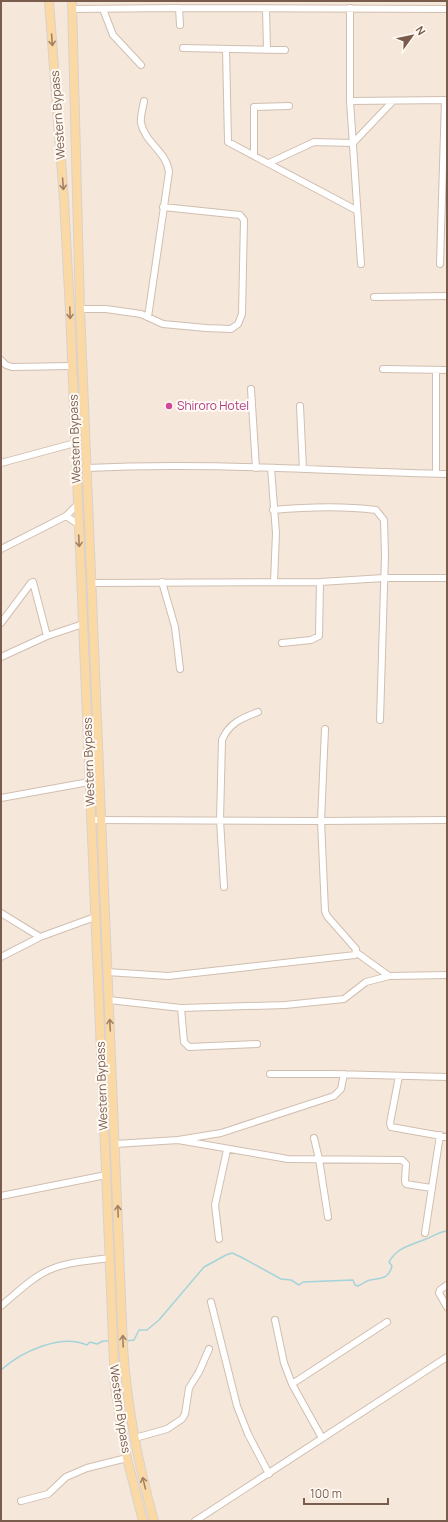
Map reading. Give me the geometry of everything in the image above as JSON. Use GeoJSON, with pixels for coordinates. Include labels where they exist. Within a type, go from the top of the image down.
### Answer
{"type":"FeatureCollection","features":[{"type":"Feature","properties":{"kind":"main road","name":"Western Bypass"},"geometry":{"type":"LineString","coordinates":[[49,1],[64,208],[72,366],[115,1387],[127,1458],[143,1521]]}},
{"type":"Feature","properties":{"kind":"main road","name":"Western Bypass"},"geometry":{"type":"LineString","coordinates":[[72,5],[80,309],[126,1387],[143,1482],[154,1521]]}},
{"type":"Feature","properties":{"kind":"street"},"geometry":{"type":"LineString","coordinates":[[72,5],[103,9],[447,9]]}},
{"type":"Feature","properties":{"kind":"street"},"geometry":{"type":"LineString","coordinates":[[179,8],[180,25]]}},
{"type":"Feature","properties":{"kind":"street"},"geometry":{"type":"LineString","coordinates":[[350,8],[350,101],[356,210],[361,264]]}},
{"type":"Feature","properties":{"kind":"street"},"geometry":{"type":"LineString","coordinates":[[103,9],[112,35],[141,65]]}},
{"type":"Feature","properties":{"kind":"street"},"geometry":{"type":"LineString","coordinates":[[266,9],[267,50]]}},
{"type":"Feature","properties":{"kind":"street"},"geometry":{"type":"LineString","coordinates":[[183,48],[285,50]]}},
{"type":"Feature","properties":{"kind":"street"},"geometry":{"type":"LineString","coordinates":[[226,48],[227,140],[230,144],[254,155],[356,210]]}},
{"type":"Feature","properties":{"kind":"street"},"geometry":{"type":"LineString","coordinates":[[350,101],[446,100],[440,264]]}},
{"type":"Feature","properties":{"kind":"street"},"geometry":{"type":"LineString","coordinates":[[144,101],[141,124],[154,146],[168,163],[169,172],[148,317]]}},
{"type":"Feature","properties":{"kind":"street"},"geometry":{"type":"LineString","coordinates":[[269,163],[314,142],[353,143],[393,101]]}},
{"type":"Feature","properties":{"kind":"street"},"geometry":{"type":"LineString","coordinates":[[254,155],[254,106],[289,106]]}},
{"type":"Feature","properties":{"kind":"street"},"geometry":{"type":"LineString","coordinates":[[80,309],[106,308],[141,314],[163,324],[231,329],[238,324],[242,314],[244,220],[240,215],[163,207]]}},
{"type":"Feature","properties":{"kind":"street"},"geometry":{"type":"LineString","coordinates":[[374,297],[447,296]]}},
{"type":"Feature","properties":{"kind":"street"},"geometry":{"type":"LineString","coordinates":[[1,361],[12,367],[72,366]]}},
{"type":"Feature","properties":{"kind":"street"},"geometry":{"type":"LineString","coordinates":[[383,369],[447,370]]}},
{"type":"Feature","properties":{"kind":"street"},"geometry":{"type":"LineString","coordinates":[[436,370],[436,473]]}},
{"type":"Feature","properties":{"kind":"street"},"geometry":{"type":"LineString","coordinates":[[251,389],[256,468]]}},
{"type":"Feature","properties":{"kind":"street"},"geometry":{"type":"LineString","coordinates":[[300,406],[303,469]]}},
{"type":"Feature","properties":{"kind":"street"},"geometry":{"type":"LineString","coordinates":[[1,463],[75,443]]}},
{"type":"Feature","properties":{"kind":"street"},"geometry":{"type":"LineString","coordinates":[[87,468],[271,468],[382,473],[447,474]]}},
{"type":"Feature","properties":{"kind":"street"},"geometry":{"type":"LineString","coordinates":[[271,468],[273,510],[276,533],[274,582]]}},
{"type":"Feature","properties":{"kind":"street"},"geometry":{"type":"LineString","coordinates":[[1,549],[66,516],[77,505]]}},
{"type":"Feature","properties":{"kind":"street"},"geometry":{"type":"LineString","coordinates":[[273,510],[343,507],[376,510],[384,520],[385,555],[380,720]]}},
{"type":"Feature","properties":{"kind":"street"},"geometry":{"type":"LineString","coordinates":[[66,516],[78,524]]}},
{"type":"Feature","properties":{"kind":"street"},"geometry":{"type":"LineString","coordinates":[[91,583],[320,582],[384,578],[447,578]]}},
{"type":"Feature","properties":{"kind":"street"},"geometry":{"type":"LineString","coordinates":[[1,623],[31,582],[33,582],[47,636]]}},
{"type":"Feature","properties":{"kind":"street"},"geometry":{"type":"LineString","coordinates":[[162,582],[175,627],[180,669]]}},
{"type":"Feature","properties":{"kind":"street"},"geometry":{"type":"LineString","coordinates":[[282,643],[312,640],[319,636],[320,582]]}},
{"type":"Feature","properties":{"kind":"street"},"geometry":{"type":"LineString","coordinates":[[1,657],[47,636],[83,624]]}},
{"type":"Feature","properties":{"kind":"street"},"geometry":{"type":"LineString","coordinates":[[224,887],[220,820],[222,740],[225,731],[236,722],[258,712]]}},
{"type":"Feature","properties":{"kind":"street"},"geometry":{"type":"LineString","coordinates":[[325,729],[321,821],[325,911],[327,916],[356,949],[357,953],[389,976]]}},
{"type":"Feature","properties":{"kind":"street"},"geometry":{"type":"LineString","coordinates":[[1,798],[89,782]]}},
{"type":"Feature","properties":{"kind":"street"},"geometry":{"type":"LineString","coordinates":[[91,820],[447,820]]}},
{"type":"Feature","properties":{"kind":"street"},"geometry":{"type":"LineString","coordinates":[[1,913],[40,937]]}},
{"type":"Feature","properties":{"kind":"street"},"geometry":{"type":"LineString","coordinates":[[1,957],[40,937],[95,916]]}},
{"type":"Feature","properties":{"kind":"street"},"geometry":{"type":"LineString","coordinates":[[108,972],[168,976],[351,956],[357,953]]}},
{"type":"Feature","properties":{"kind":"street"},"geometry":{"type":"LineString","coordinates":[[109,1000],[181,1008],[285,1005],[344,998],[366,982],[389,976],[447,975]]}},
{"type":"Feature","properties":{"kind":"street"},"geometry":{"type":"LineString","coordinates":[[181,1008],[184,1042],[190,1047],[257,1044]]}},
{"type":"Feature","properties":{"kind":"street"},"geometry":{"type":"LineString","coordinates":[[270,1074],[344,1074],[447,1077]]}},
{"type":"Feature","properties":{"kind":"street"},"geometry":{"type":"LineString","coordinates":[[116,1144],[178,1140],[220,1133],[334,1096],[341,1089],[344,1074]]}},
{"type":"Feature","properties":{"kind":"street"},"geometry":{"type":"LineString","coordinates":[[399,1076],[390,1123],[391,1127],[447,1137]]}},
{"type":"Feature","properties":{"kind":"street"},"geometry":{"type":"LineString","coordinates":[[425,1233],[440,1135]]}},
{"type":"Feature","properties":{"kind":"street"},"geometry":{"type":"LineString","coordinates":[[314,1138],[319,1159],[328,1217]]}},
{"type":"Feature","properties":{"kind":"street"},"geometry":{"type":"LineString","coordinates":[[178,1140],[226,1150],[288,1159],[402,1160],[406,1164],[406,1184],[431,1188]]}},
{"type":"Feature","properties":{"kind":"street"},"geometry":{"type":"LineString","coordinates":[[219,1239],[215,1205],[226,1150]]}},
{"type":"Feature","properties":{"kind":"street"},"geometry":{"type":"LineString","coordinates":[[1,1196],[106,1175]]}},
{"type":"Feature","properties":{"kind":"street"},"geometry":{"type":"LineString","coordinates":[[1,1306],[43,1273],[54,1267],[68,1263],[109,1258]]}},
{"type":"Feature","properties":{"kind":"street"},"geometry":{"type":"LineString","coordinates":[[447,1285],[440,1290],[439,1293],[447,1307]]}},
{"type":"Feature","properties":{"kind":"street"},"geometry":{"type":"LineString","coordinates":[[211,1302],[237,1406],[248,1434],[270,1474]]}},
{"type":"Feature","properties":{"kind":"street"},"geometry":{"type":"LineString","coordinates":[[274,1320],[284,1363],[292,1384],[322,1438]]}},
{"type":"Feature","properties":{"kind":"street"},"geometry":{"type":"LineString","coordinates":[[292,1384],[387,1322]]}},
{"type":"Feature","properties":{"kind":"street"},"geometry":{"type":"LineString","coordinates":[[135,1438],[168,1429],[182,1419],[185,1414],[189,1388],[199,1372],[209,1349]]}},
{"type":"Feature","properties":{"kind":"street"},"geometry":{"type":"LineString","coordinates":[[196,1521],[447,1357]]}},
{"type":"Feature","properties":{"kind":"street"},"geometry":{"type":"LineString","coordinates":[[22,1502],[48,1494],[66,1477],[87,1468],[127,1458]]}},
{"type":"Feature","properties":{"kind":"shaded area"},"geometry":{"type":"Polygon","coordinates":[[[1,1],[447,1],[447,1521],[1,1521],[1,1]]]}},
{"type":"Feature","properties":{"kind":"waterway"},"geometry":{"type":"LineString","coordinates":[[126,1341],[134,1340],[139,1330],[147,1330],[159,1320],[204,1267],[226,1255],[232,1253],[281,1279],[291,1280],[299,1285],[303,1282],[353,1280],[355,1285],[358,1286],[368,1280],[387,1276],[391,1270],[392,1266],[389,1262],[392,1257],[405,1247],[447,1231]]}},
{"type":"Feature","properties":{"kind":"waterway"},"geometry":{"type":"LineString","coordinates":[[1,1370],[19,1357],[42,1346],[65,1341],[87,1345],[90,1342],[97,1344],[103,1341],[110,1341]]}},
{"type":"Feature","properties":{"kind":"place","name":"Shiroro Hotel"},"geometry":{"type":"Point","coordinates":[169,406]}}]}
